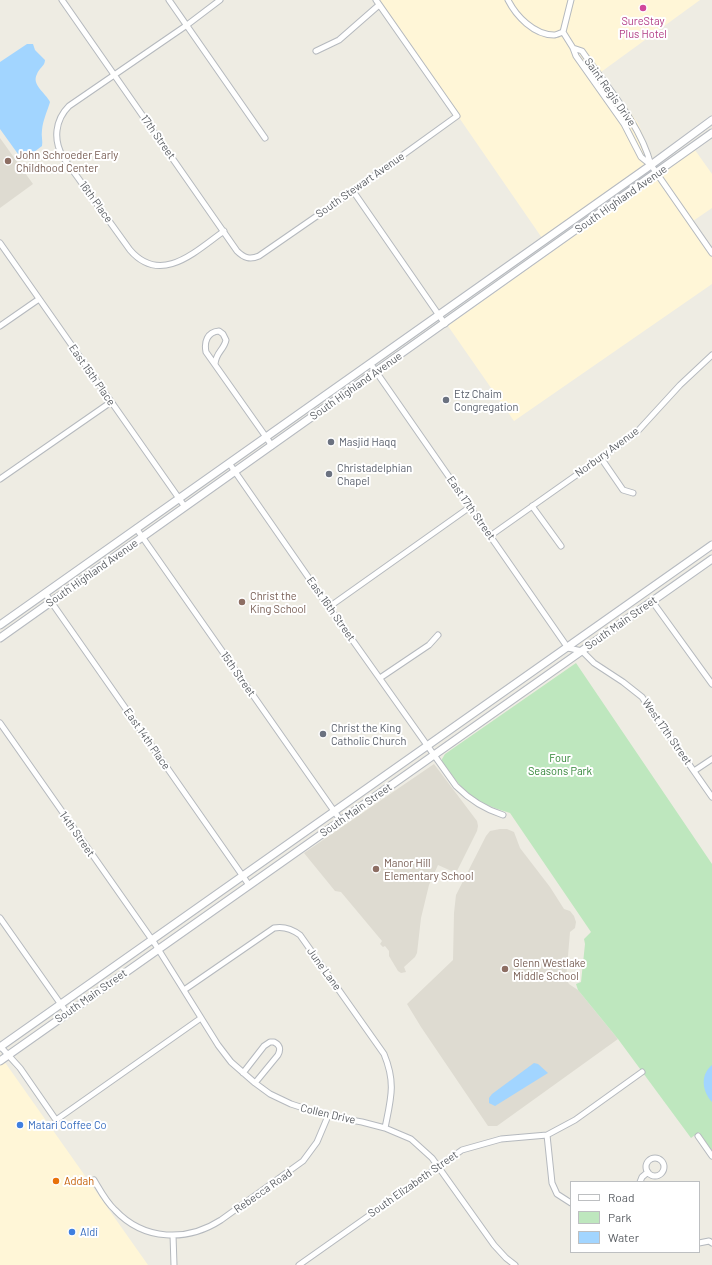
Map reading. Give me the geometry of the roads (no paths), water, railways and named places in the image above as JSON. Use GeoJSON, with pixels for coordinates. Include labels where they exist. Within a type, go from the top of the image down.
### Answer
{"type":"FeatureCollection","features":[{"type":"Feature","properties":{"kind":"main road","name":"South Highland Avenue"},"geometry":{"type":"LineString","coordinates":[[0,625],[439,314],[651,166],[712,120]]}},
{"type":"Feature","properties":{"kind":"main road","name":"South Highland Avenue"},"geometry":{"type":"LineString","coordinates":[[0,638],[445,324],[712,133]]}},
{"type":"Feature","properties":{"kind":"main road","name":"South Main Street"},"geometry":{"type":"LineString","coordinates":[[0,1047],[60,1004],[249,885],[434,755],[712,545]]}},
{"type":"Feature","properties":{"kind":"main road","name":"South Main Street"},"geometry":{"type":"LineString","coordinates":[[0,1061],[67,1013],[243,876],[427,746],[575,649],[652,601],[711,561]]}},
{"type":"Feature","properties":{"kind":"street","name":"17th Street"},"geometry":{"type":"LineString","coordinates":[[62,0],[237,251],[242,256],[251,258],[262,254]]}},
{"type":"Feature","properties":{"kind":"street"},"geometry":{"type":"LineString","coordinates":[[169,0],[265,138]]}},
{"type":"Feature","properties":{"kind":"street","name":"16th Place"},"geometry":{"type":"LineString","coordinates":[[220,0],[213,7],[75,101],[62,115],[58,126],[57,140],[63,157],[130,250],[137,257],[149,264],[165,266],[177,263],[224,231]]}},
{"type":"Feature","properties":{"kind":"street"},"geometry":{"type":"LineString","coordinates":[[508,0],[514,12],[521,19],[536,30],[554,35],[562,32],[571,0]]}},
{"type":"Feature","properties":{"kind":"street"},"geometry":{"type":"LineString","coordinates":[[316,51],[340,40],[377,2]]}},
{"type":"Feature","properties":{"kind":"street","name":"South Stewart Avenue"},"geometry":{"type":"LineString","coordinates":[[262,254],[457,116],[377,2]]}},
{"type":"Feature","properties":{"kind":"street","name":"Saint Regis Drive"},"geometry":{"type":"LineString","coordinates":[[562,32],[574,48],[576,56],[624,124],[641,157],[651,166]]}},
{"type":"Feature","properties":{"kind":"street","name":"Saint Regis Drive"},"geometry":{"type":"LineString","coordinates":[[574,48],[582,51],[631,120],[648,155],[651,166]]}},
{"type":"Feature","properties":{"kind":"street"},"geometry":{"type":"LineString","coordinates":[[607,100],[613,95]]}},
{"type":"Feature","properties":{"kind":"street"},"geometry":{"type":"LineString","coordinates":[[624,124],[631,120]]}},
{"type":"Feature","properties":{"kind":"street"},"geometry":{"type":"LineString","coordinates":[[651,166],[712,253]]}},
{"type":"Feature","properties":{"kind":"street"},"geometry":{"type":"LineString","coordinates":[[353,191],[445,324]]}},
{"type":"Feature","properties":{"kind":"street","name":"East 15th Place"},"geometry":{"type":"LineString","coordinates":[[0,243],[185,507]]}},
{"type":"Feature","properties":{"kind":"street"},"geometry":{"type":"LineString","coordinates":[[0,326],[39,299]]}},
{"type":"Feature","properties":{"kind":"street"},"geometry":{"type":"LineString","coordinates":[[215,364],[215,357],[226,343],[223,334],[218,331],[209,335],[205,347],[206,352],[272,446]]}},
{"type":"Feature","properties":{"kind":"street","name":"Norbury Avenue"},"geometry":{"type":"LineString","coordinates":[[490,536],[636,433],[680,385],[712,355]]}},
{"type":"Feature","properties":{"kind":"street","name":"East 17th Street"},"geometry":{"type":"LineString","coordinates":[[370,363],[490,536],[575,649]]}},
{"type":"Feature","properties":{"kind":"street"},"geometry":{"type":"LineString","coordinates":[[0,479],[111,402]]}},
{"type":"Feature","properties":{"kind":"street"},"geometry":{"type":"LineString","coordinates":[[600,458],[623,490],[633,494]]}},
{"type":"Feature","properties":{"kind":"street","name":"East 16th Street"},"geometry":{"type":"LineString","coordinates":[[229,463],[456,786],[466,796],[489,810],[503,815]]}},
{"type":"Feature","properties":{"kind":"street"},"geometry":{"type":"LineString","coordinates":[[532,506],[561,546]]}},
{"type":"Feature","properties":{"kind":"street"},"geometry":{"type":"LineString","coordinates":[[329,607],[470,507]]}},
{"type":"Feature","properties":{"kind":"street","name":"15th Street"},"geometry":{"type":"LineString","coordinates":[[136,528],[341,820]]}},
{"type":"Feature","properties":{"kind":"street"},"geometry":{"type":"LineString","coordinates":[[703,551],[711,561]]}},
{"type":"Feature","properties":{"kind":"street","name":"East 14th Place"},"geometry":{"type":"LineString","coordinates":[[45,593],[249,885]]}},
{"type":"Feature","properties":{"kind":"street"},"geometry":{"type":"LineString","coordinates":[[652,601],[712,684]]}},
{"type":"Feature","properties":{"kind":"street"},"geometry":{"type":"LineString","coordinates":[[380,678],[429,645],[438,635]]}},
{"type":"Feature","properties":{"kind":"street","name":"West 17th Street"},"geometry":{"type":"LineString","coordinates":[[575,649],[642,697],[712,797]]}},
{"type":"Feature","properties":{"kind":"street","name":"14th Street"},"geometry":{"type":"LineString","coordinates":[[0,723],[155,944]]}},
{"type":"Feature","properties":{"kind":"street"},"geometry":{"type":"LineString","coordinates":[[694,771],[712,759]]}},
{"type":"Feature","properties":{"kind":"street"},"geometry":{"type":"LineString","coordinates":[[0,918],[67,1013]]}},
{"type":"Feature","properties":{"kind":"street","name":"June Lane"},"geometry":{"type":"LineString","coordinates":[[184,990],[274,928],[294,930],[300,935],[384,1054],[390,1071],[392,1090],[386,1128]]}},
{"type":"Feature","properties":{"kind":"street","name":"Collen Drive"},"geometry":{"type":"LineString","coordinates":[[155,944],[226,1056],[255,1083],[282,1100],[304,1109],[328,1116],[386,1128],[415,1141],[438,1166],[494,1245],[515,1265]]}},
{"type":"Feature","properties":{"kind":"street"},"geometry":{"type":"LineString","coordinates":[[0,1047],[20,1068],[56,1120],[201,1018]]}},
{"type":"Feature","properties":{"kind":"street"},"geometry":{"type":"LineString","coordinates":[[243,1072],[267,1044],[274,1042],[278,1043],[280,1047],[278,1055],[255,1083]]}},
{"type":"Feature","properties":{"kind":"street","name":"South Elizabeth Street"},"geometry":{"type":"LineString","coordinates":[[299,1265],[462,1150],[501,1139],[547,1135],[575,1120],[642,1072]]}},
{"type":"Feature","properties":{"kind":"street","name":"Rebecca Road"},"geometry":{"type":"LineString","coordinates":[[94,1180],[114,1210],[132,1225],[151,1232],[173,1236],[192,1233],[212,1226],[297,1166],[313,1149],[328,1116]]}},
{"type":"Feature","properties":{"kind":"street"},"geometry":{"type":"LineString","coordinates":[[547,1135],[552,1183],[557,1194],[570,1202]]}},
{"type":"Feature","properties":{"kind":"street"},"geometry":{"type":"LineString","coordinates":[[698,1136],[712,1156]]}},
{"type":"Feature","properties":{"kind":"street"},"geometry":{"type":"LineString","coordinates":[[640,1181],[642,1177],[648,1172]]}},
{"type":"Feature","properties":{"kind":"street"},"geometry":{"type":"LineString","coordinates":[[173,1236],[174,1265]]}},
{"type":"Feature","properties":{"kind":"street"},"geometry":{"type":"LineString","coordinates":[[700,1243],[712,1243]]}},
{"type":"Feature","properties":{"kind":"water"},"geometry":{"type":"Polygon","coordinates":[[[27,44],[33,44],[35,50],[45,60],[37,74],[36,82],[50,102],[44,119],[42,146],[26,158],[20,157],[0,129],[0,62],[27,44]]]}},
{"type":"Feature","properties":{"kind":"water"},"geometry":{"type":"Polygon","coordinates":[[[534,1063],[538,1064],[548,1073],[495,1106],[489,1103],[489,1098],[492,1094],[534,1063]]]}},
{"type":"Feature","properties":{"kind":"water"},"geometry":{"type":"Polygon","coordinates":[[[712,1065],[712,1102],[704,1088],[704,1078],[708,1069],[712,1065]]]}},
{"type":"Feature","properties":{"kind":"place","name":"SureStay Plus Hotel"},"geometry":{"type":"Point","coordinates":[643,8]}},
{"type":"Feature","properties":{"kind":"place","name":"John Schroeder Early Childhood Center"},"geometry":{"type":"Point","coordinates":[8,161]}},
{"type":"Feature","properties":{"kind":"place","name":"Etz Chaim Congregation"},"geometry":{"type":"Point","coordinates":[446,400]}},
{"type":"Feature","properties":{"kind":"place","name":"Masjid Haqq"},"geometry":{"type":"Point","coordinates":[331,442]}},
{"type":"Feature","properties":{"kind":"place","name":"Christadelphian Chapel"},"geometry":{"type":"Point","coordinates":[329,474]}},
{"type":"Feature","properties":{"kind":"place","name":"Christ the King School"},"geometry":{"type":"Point","coordinates":[242,602]}},
{"type":"Feature","properties":{"kind":"place","name":"Christ the King Catholic Church"},"geometry":{"type":"Point","coordinates":[323,734]}},
{"type":"Feature","properties":{"kind":"place","name":"Manor Hill Elementary School"},"geometry":{"type":"Point","coordinates":[376,869]}},
{"type":"Feature","properties":{"kind":"place","name":"Glenn Westlake Middle School"},"geometry":{"type":"Point","coordinates":[505,969]}},
{"type":"Feature","properties":{"kind":"place","name":"Matari Coffee Co"},"geometry":{"type":"Point","coordinates":[20,1125]}},
{"type":"Feature","properties":{"kind":"place","name":"Addah"},"geometry":{"type":"Point","coordinates":[56,1181]}},
{"type":"Feature","properties":{"kind":"place","name":"Aldi"},"geometry":{"type":"Point","coordinates":[72,1232]}},
{"type":"Feature","properties":{"kind":"park label","name":"Four Seasons Park"},"geometry":{"type":"Point","coordinates":[560,764]}}]}
